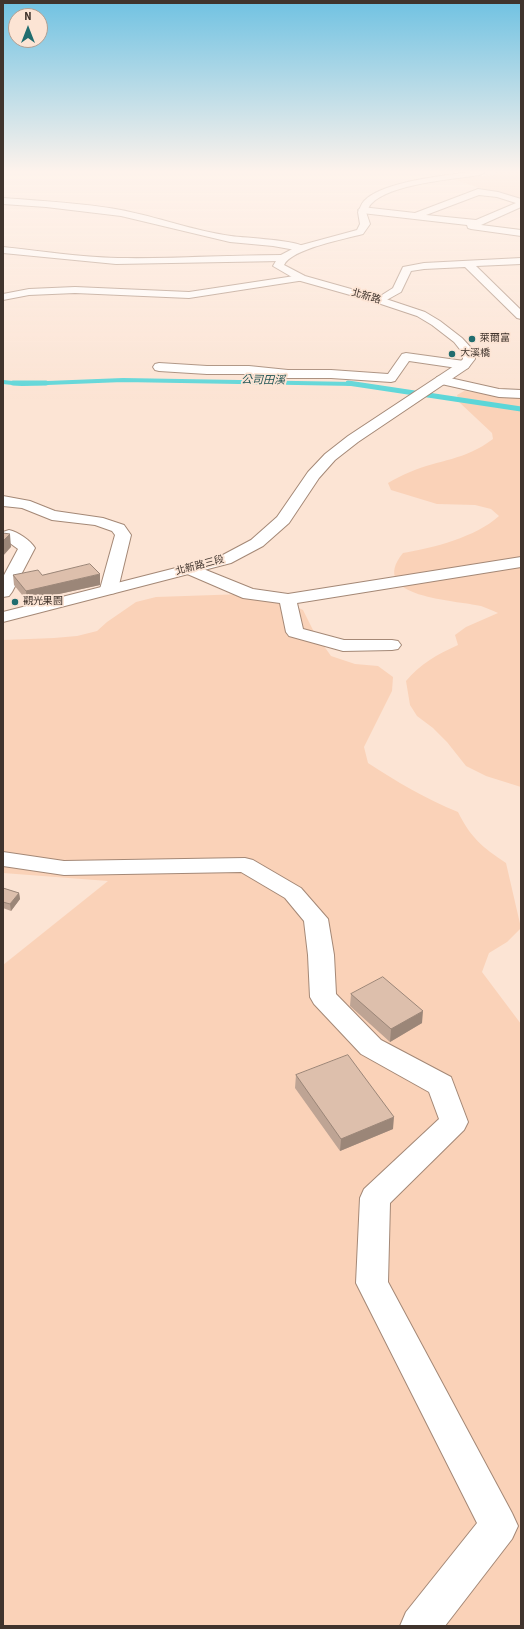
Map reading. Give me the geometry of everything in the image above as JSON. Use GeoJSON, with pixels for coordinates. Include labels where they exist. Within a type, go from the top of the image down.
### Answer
{"type":"FeatureCollection","features":[{"type":"Feature","properties":{"kind":"street"},"geometry":{"type":"LineString","coordinates":[[296,247],[301,248]]}},
{"type":"Feature","properties":{"kind":"street"},"geometry":{"type":"LineString","coordinates":[[3,250],[116,261],[160,261],[221,258],[282,258],[305,247]]}},
{"type":"Feature","properties":{"kind":"street","name":"北新路"},"geometry":{"type":"LineString","coordinates":[[282,258],[278,266],[301,278],[379,300],[421,314],[436,322],[468,351],[469,359],[464,365]]}},
{"type":"Feature","properties":{"kind":"street"},"geometry":{"type":"LineString","coordinates":[[379,300],[397,290],[407,269],[424,266],[521,261]]}},
{"type":"Feature","properties":{"kind":"street"},"geometry":{"type":"LineString","coordinates":[[468,264],[515,306],[521,316]]}},
{"type":"Feature","properties":{"kind":"street"},"geometry":{"type":"LineString","coordinates":[[3,297],[29,292],[75,290],[189,295],[301,278]]}},
{"type":"Feature","properties":{"kind":"street"},"geometry":{"type":"LineString","coordinates":[[159,367],[207,370],[249,370],[288,374],[331,374],[391,378],[406,358],[464,365]]}},
{"type":"Feature","properties":{"kind":"street"},"geometry":{"type":"LineString","coordinates":[[437,384],[464,365]]}},
{"type":"Feature","properties":{"kind":"street"},"geometry":{"type":"LineString","coordinates":[[437,384],[499,393],[521,394]]}},
{"type":"Feature","properties":{"kind":"street","name":"北新路三段"},"geometry":{"type":"LineString","coordinates":[[3,617],[225,560],[257,543],[283,520],[313,476],[330,458],[353,439],[437,384]]}},
{"type":"Feature","properties":{"kind":"street"},"geometry":{"type":"LineString","coordinates":[[3,501],[25,504],[52,515],[97,522],[118,528],[123,535],[109,589]]}},
{"type":"Feature","properties":{"kind":"street"},"geometry":{"type":"LineString","coordinates":[[3,592],[28,548],[9,535]]}},
{"type":"Feature","properties":{"kind":"street"},"geometry":{"type":"LineString","coordinates":[[191,569],[249,594],[288,599],[521,562]]}},
{"type":"Feature","properties":{"kind":"street"},"geometry":{"type":"LineString","coordinates":[[288,599],[294,632],[343,646],[392,645]]}},
{"type":"Feature","properties":{"kind":"street"},"geometry":{"type":"LineString","coordinates":[[3,859],[64,868],[245,865],[293,893],[316,919],[321,954],[323,997],[371,1047],[441,1085],[454,1122],[375,1198],[372,1283],[498,1526],[420,1626]]}},
{"type":"Feature","properties":{"kind":"shaded area"},"geometry":{"type":"Polygon","coordinates":[[[464,391],[499,394],[521,399],[521,787],[486,776],[466,766],[447,742],[433,728],[417,716],[410,705],[406,681],[417,669],[430,660],[458,645],[455,635],[466,627],[498,613],[481,606],[419,594],[405,588],[396,579],[395,568],[403,553],[440,545],[466,536],[479,530],[499,516],[491,509],[475,505],[437,504],[391,490],[388,483],[404,474],[472,452],[493,439],[492,433],[459,402],[457,395],[464,391]]]}},
{"type":"Feature","properties":{"kind":"shaded area"},"geometry":{"type":"Polygon","coordinates":[[[244,594],[286,602],[303,610],[314,632],[331,656],[355,664],[378,666],[393,677],[392,691],[364,747],[368,763],[412,790],[458,812],[468,829],[478,841],[490,852],[506,863],[521,928],[507,942],[489,953],[482,972],[521,1024],[521,1626],[3,1626],[3,965],[108,881],[3,873],[3,640],[77,636],[97,631],[107,622],[136,602],[156,597],[244,594]]]}},
{"type":"Feature","properties":{"kind":"building"},"geometry":{"type":"Polygon","coordinates":[[[3,533],[10,534],[3,541],[3,533]]]}},
{"type":"Feature","properties":{"kind":"building"},"geometry":{"type":"Polygon","coordinates":[[[90,564],[100,574],[26,591],[13,575],[38,570],[42,575],[90,564]]]}},
{"type":"Feature","properties":{"kind":"building"},"geometry":{"type":"Polygon","coordinates":[[[3,888],[19,893],[10,904],[3,902],[3,888]]]}},
{"type":"Feature","properties":{"kind":"building"},"geometry":{"type":"Polygon","coordinates":[[[383,977],[423,1011],[391,1029],[351,994],[383,977]]]}},
{"type":"Feature","properties":{"kind":"building"},"geometry":{"type":"Polygon","coordinates":[[[348,1055],[394,1117],[341,1139],[296,1075],[348,1055]]]}},
{"type":"Feature","properties":{"kind":"waterway","name":"公司田溪"},"geometry":{"type":"LineString","coordinates":[[3,382],[22,384],[123,380],[355,384]]}},
{"type":"Feature","properties":{"kind":"waterway","name":"公司田溪"},"geometry":{"type":"LineString","coordinates":[[13,383],[46,383]]}},
{"type":"Feature","properties":{"kind":"waterway","name":"公司田溪"},"geometry":{"type":"LineString","coordinates":[[348,383],[355,384]]}},
{"type":"Feature","properties":{"kind":"waterway","name":"公司田溪"},"geometry":{"type":"LineString","coordinates":[[355,384],[521,409]]}},
{"type":"Feature","properties":{"kind":"place","name":"萊爾富"},"geometry":{"type":"Point","coordinates":[472,339]}},
{"type":"Feature","properties":{"kind":"place","name":"大溪橋"},"geometry":{"type":"Point","coordinates":[452,354]}},
{"type":"Feature","properties":{"kind":"place","name":"觀光果園"},"geometry":{"type":"Point","coordinates":[15,602]}}]}
